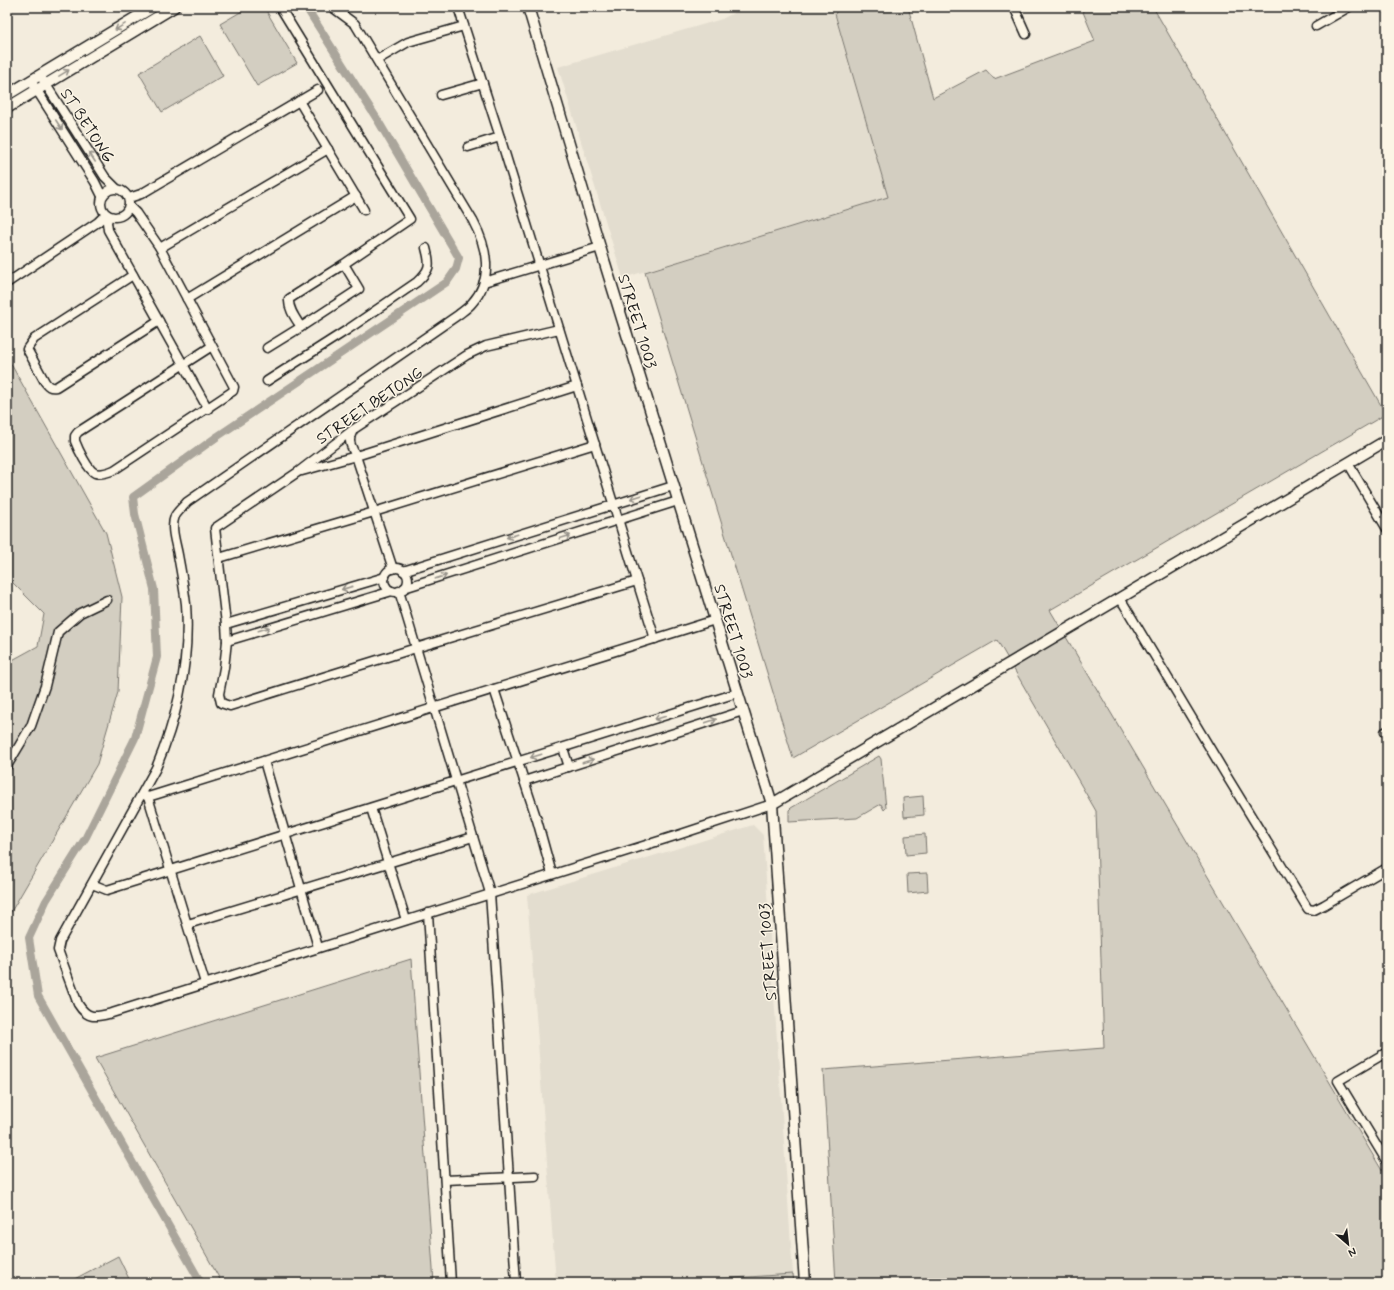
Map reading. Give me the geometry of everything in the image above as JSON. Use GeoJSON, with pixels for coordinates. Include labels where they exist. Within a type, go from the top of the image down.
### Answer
{"type":"FeatureCollection","features":[{"type":"Feature","properties":{"kind":"main road"},"geometry":{"type":"LineString","coordinates":[[7,95],[153,7]]}},
{"type":"Feature","properties":{"kind":"main road"},"geometry":{"type":"LineString","coordinates":[[7,108],[174,7]]}},
{"type":"Feature","properties":{"kind":"main road","name":"STREET 1003"},"geometry":{"type":"LineString","coordinates":[[528,7],[673,486],[772,804],[805,1283]]}},
{"type":"Feature","properties":{"kind":"main road"},"geometry":{"type":"LineString","coordinates":[[772,804],[1387,440]]}},
{"type":"Feature","properties":{"kind":"street"},"geometry":{"type":"LineString","coordinates":[[280,7],[410,219],[344,264],[288,299],[294,318],[302,327]]}},
{"type":"Feature","properties":{"kind":"street"},"geometry":{"type":"LineString","coordinates":[[332,7],[355,24],[479,232],[486,255],[486,274],[484,282],[471,305],[458,315],[187,502],[178,511],[175,517],[173,531],[184,587],[186,605],[186,640],[183,672],[177,706],[168,740],[145,795],[60,941],[58,950],[78,1004],[82,1011],[95,1017],[772,804]]}},
{"type":"Feature","properties":{"kind":"street"},"geometry":{"type":"LineString","coordinates":[[458,7],[500,137],[655,639]]}},
{"type":"Feature","properties":{"kind":"street"},"geometry":{"type":"LineString","coordinates":[[1014,7],[1026,34]]}},
{"type":"Feature","properties":{"kind":"street"},"geometry":{"type":"LineString","coordinates":[[1316,26],[1349,7]]}},
{"type":"Feature","properties":{"kind":"street"},"geometry":{"type":"LineString","coordinates":[[377,60],[408,42],[464,26]]}},
{"type":"Feature","properties":{"kind":"street","name":"ST BETONG"},"geometry":{"type":"LineString","coordinates":[[40,75],[105,177],[116,188]]}},
{"type":"Feature","properties":{"kind":"street","name":"ST BETONG"},"geometry":{"type":"LineString","coordinates":[[31,81],[95,182],[102,196]]}},
{"type":"Feature","properties":{"kind":"street"},"geometry":{"type":"LineString","coordinates":[[441,95],[483,84]]}},
{"type":"Feature","properties":{"kind":"street"},"geometry":{"type":"LineString","coordinates":[[212,346],[78,432],[75,436],[75,442],[90,469],[94,473],[109,472],[208,409],[234,389],[234,387],[160,248],[129,202],[124,191],[116,188],[108,190],[102,196],[101,206],[108,215],[114,217],[122,215],[126,211],[129,202],[140,194],[318,90]]}},
{"type":"Feature","properties":{"kind":"street"},"geometry":{"type":"LineString","coordinates":[[299,101],[364,210]]}},
{"type":"Feature","properties":{"kind":"street"},"geometry":{"type":"LineString","coordinates":[[468,147],[500,137]]}},
{"type":"Feature","properties":{"kind":"street"},"geometry":{"type":"LineString","coordinates":[[160,248],[328,149]]}},
{"type":"Feature","properties":{"kind":"street"},"geometry":{"type":"LineString","coordinates":[[186,299],[356,196]]}},
{"type":"Feature","properties":{"kind":"street"},"geometry":{"type":"LineString","coordinates":[[108,215],[108,230],[208,409]]}},
{"type":"Feature","properties":{"kind":"street"},"geometry":{"type":"LineString","coordinates":[[7,283],[108,215]]}},
{"type":"Feature","properties":{"kind":"street"},"geometry":{"type":"LineString","coordinates":[[484,282],[600,247]]}},
{"type":"Feature","properties":{"kind":"street"},"geometry":{"type":"LineString","coordinates":[[267,381],[347,330],[417,282],[426,274],[430,262],[426,248]]}},
{"type":"Feature","properties":{"kind":"street"},"geometry":{"type":"LineString","coordinates":[[267,348],[302,327],[359,289],[344,264]]}},
{"type":"Feature","properties":{"kind":"street"},"geometry":{"type":"LineString","coordinates":[[133,275],[34,339],[29,344],[26,349],[44,382],[52,388],[56,387],[159,321]]}},
{"type":"Feature","properties":{"kind":"street","name":"STREET BETONG"},"geometry":{"type":"LineString","coordinates":[[219,558],[215,528],[298,472],[354,428],[467,355],[486,346],[559,329]]}},
{"type":"Feature","properties":{"kind":"street"},"geometry":{"type":"LineString","coordinates":[[298,472],[356,456],[577,386]]}},
{"type":"Feature","properties":{"kind":"street"},"geometry":{"type":"LineString","coordinates":[[354,428],[349,441],[356,456],[393,569]]}},
{"type":"Feature","properties":{"kind":"street"},"geometry":{"type":"LineString","coordinates":[[595,444],[219,558],[227,640],[219,694],[221,703],[230,706],[637,581]]}},
{"type":"Feature","properties":{"kind":"street"},"geometry":{"type":"LineString","coordinates":[[1348,463],[1386,525]]}},
{"type":"Feature","properties":{"kind":"street"},"geometry":{"type":"LineString","coordinates":[[403,571],[408,579],[406,586],[398,590],[386,587],[385,577],[389,571],[393,569],[403,571],[673,486]]}},
{"type":"Feature","properties":{"kind":"street"},"geometry":{"type":"LineString","coordinates":[[227,640],[398,590],[678,501]]}},
{"type":"Feature","properties":{"kind":"street"},"geometry":{"type":"LineString","coordinates":[[226,624],[385,577]]}},
{"type":"Feature","properties":{"kind":"street"},"geometry":{"type":"LineString","coordinates":[[398,590],[490,893],[516,1283]]}},
{"type":"Feature","properties":{"kind":"street"},"geometry":{"type":"LineString","coordinates":[[1120,598],[1308,909],[1314,910],[1324,905],[1387,868]]}},
{"type":"Feature","properties":{"kind":"street"},"geometry":{"type":"LineString","coordinates":[[7,766],[31,726],[46,686],[58,632],[80,613],[107,600]]}},
{"type":"Feature","properties":{"kind":"street"},"geometry":{"type":"LineString","coordinates":[[145,795],[264,761],[715,620]]}},
{"type":"Feature","properties":{"kind":"street"},"geometry":{"type":"LineString","coordinates":[[494,690],[537,820],[552,874]]}},
{"type":"Feature","properties":{"kind":"street"},"geometry":{"type":"LineString","coordinates":[[92,884],[107,890],[738,693]]}},
{"type":"Feature","properties":{"kind":"street"},"geometry":{"type":"LineString","coordinates":[[524,781],[743,711]]}},
{"type":"Feature","properties":{"kind":"street"},"geometry":{"type":"LineString","coordinates":[[563,748],[569,766]]}},
{"type":"Feature","properties":{"kind":"street"},"geometry":{"type":"LineString","coordinates":[[264,761],[318,947]]}},
{"type":"Feature","properties":{"kind":"street"},"geometry":{"type":"LineString","coordinates":[[145,795],[171,870],[205,983]]}},
{"type":"Feature","properties":{"kind":"street"},"geometry":{"type":"LineString","coordinates":[[371,808],[406,920]]}},
{"type":"Feature","properties":{"kind":"street"},"geometry":{"type":"LineString","coordinates":[[188,924],[473,837]]}},
{"type":"Feature","properties":{"kind":"street"},"geometry":{"type":"LineString","coordinates":[[428,912],[451,1283]]}},
{"type":"Feature","properties":{"kind":"street"},"geometry":{"type":"LineString","coordinates":[[1386,1056],[1338,1081],[1387,1162]]}},
{"type":"Feature","properties":{"kind":"street"},"geometry":{"type":"LineString","coordinates":[[445,1180],[535,1176]]}},
{"type":"Feature","properties":{"kind":"shaded area"},"geometry":{"type":"Polygon","coordinates":[[[249,7],[264,7],[297,63],[257,86],[220,24],[249,7]]]}},
{"type":"Feature","properties":{"kind":"shaded area"},"geometry":{"type":"Polygon","coordinates":[[[745,7],[832,7],[888,197],[623,278],[558,67],[722,19],[745,7]]]}},
{"type":"Feature","properties":{"kind":"shaded area"},"geometry":{"type":"Polygon","coordinates":[[[839,7],[908,7],[933,98],[986,70],[994,79],[1095,41],[1081,7],[1153,7],[1386,414],[1050,610],[1387,1179],[1387,1283],[836,1283],[823,1070],[1104,1048],[1096,811],[997,640],[793,758],[645,272],[888,197],[835,14],[839,7]]]}},
{"type":"Feature","properties":{"kind":"shaded area"},"geometry":{"type":"Polygon","coordinates":[[[200,36],[223,76],[162,112],[139,73],[200,36]]]}},
{"type":"Feature","properties":{"kind":"shaded area"},"geometry":{"type":"Polygon","coordinates":[[[7,357],[106,533],[122,597],[118,692],[97,764],[8,917],[7,922],[7,663],[38,646],[44,614],[7,577],[7,357]]]}},
{"type":"Feature","properties":{"kind":"shaded area"},"geometry":{"type":"Polygon","coordinates":[[[879,756],[881,759],[886,808],[884,810],[881,804],[857,818],[789,822],[789,810],[791,808],[879,756]]]}},
{"type":"Feature","properties":{"kind":"shaded area"},"geometry":{"type":"Polygon","coordinates":[[[923,796],[924,815],[904,817],[903,798],[923,796]]]}},
{"type":"Feature","properties":{"kind":"shaded area"},"geometry":{"type":"Polygon","coordinates":[[[753,825],[763,835],[793,1274],[718,1279],[718,1283],[556,1283],[527,895],[753,825]]]}},
{"type":"Feature","properties":{"kind":"shaded area"},"geometry":{"type":"Polygon","coordinates":[[[925,834],[926,853],[906,855],[905,836],[925,834]]]}},
{"type":"Feature","properties":{"kind":"shaded area"},"geometry":{"type":"Polygon","coordinates":[[[927,873],[928,891],[908,893],[907,874],[927,873]]]}},
{"type":"Feature","properties":{"kind":"shaded area"},"geometry":{"type":"Polygon","coordinates":[[[411,959],[434,1283],[222,1283],[95,1058],[411,959]]]}},
{"type":"Feature","properties":{"kind":"shaded area"},"geometry":{"type":"Polygon","coordinates":[[[118,1256],[131,1283],[67,1283],[118,1256]]]}},
{"type":"Feature","properties":{"kind":"shaded area"},"geometry":{"type":"Polygon","coordinates":[[[793,1274],[794,1283],[718,1283],[718,1279],[793,1274]]]}},
{"type":"Feature","properties":{"kind":"waterway"},"geometry":{"type":"LineString","coordinates":[[201,1283],[38,996],[29,938],[46,901],[86,837],[135,738],[157,657],[154,589],[135,514],[133,497],[218,436],[447,282],[456,269],[459,258],[377,119],[306,7]]}}]}
